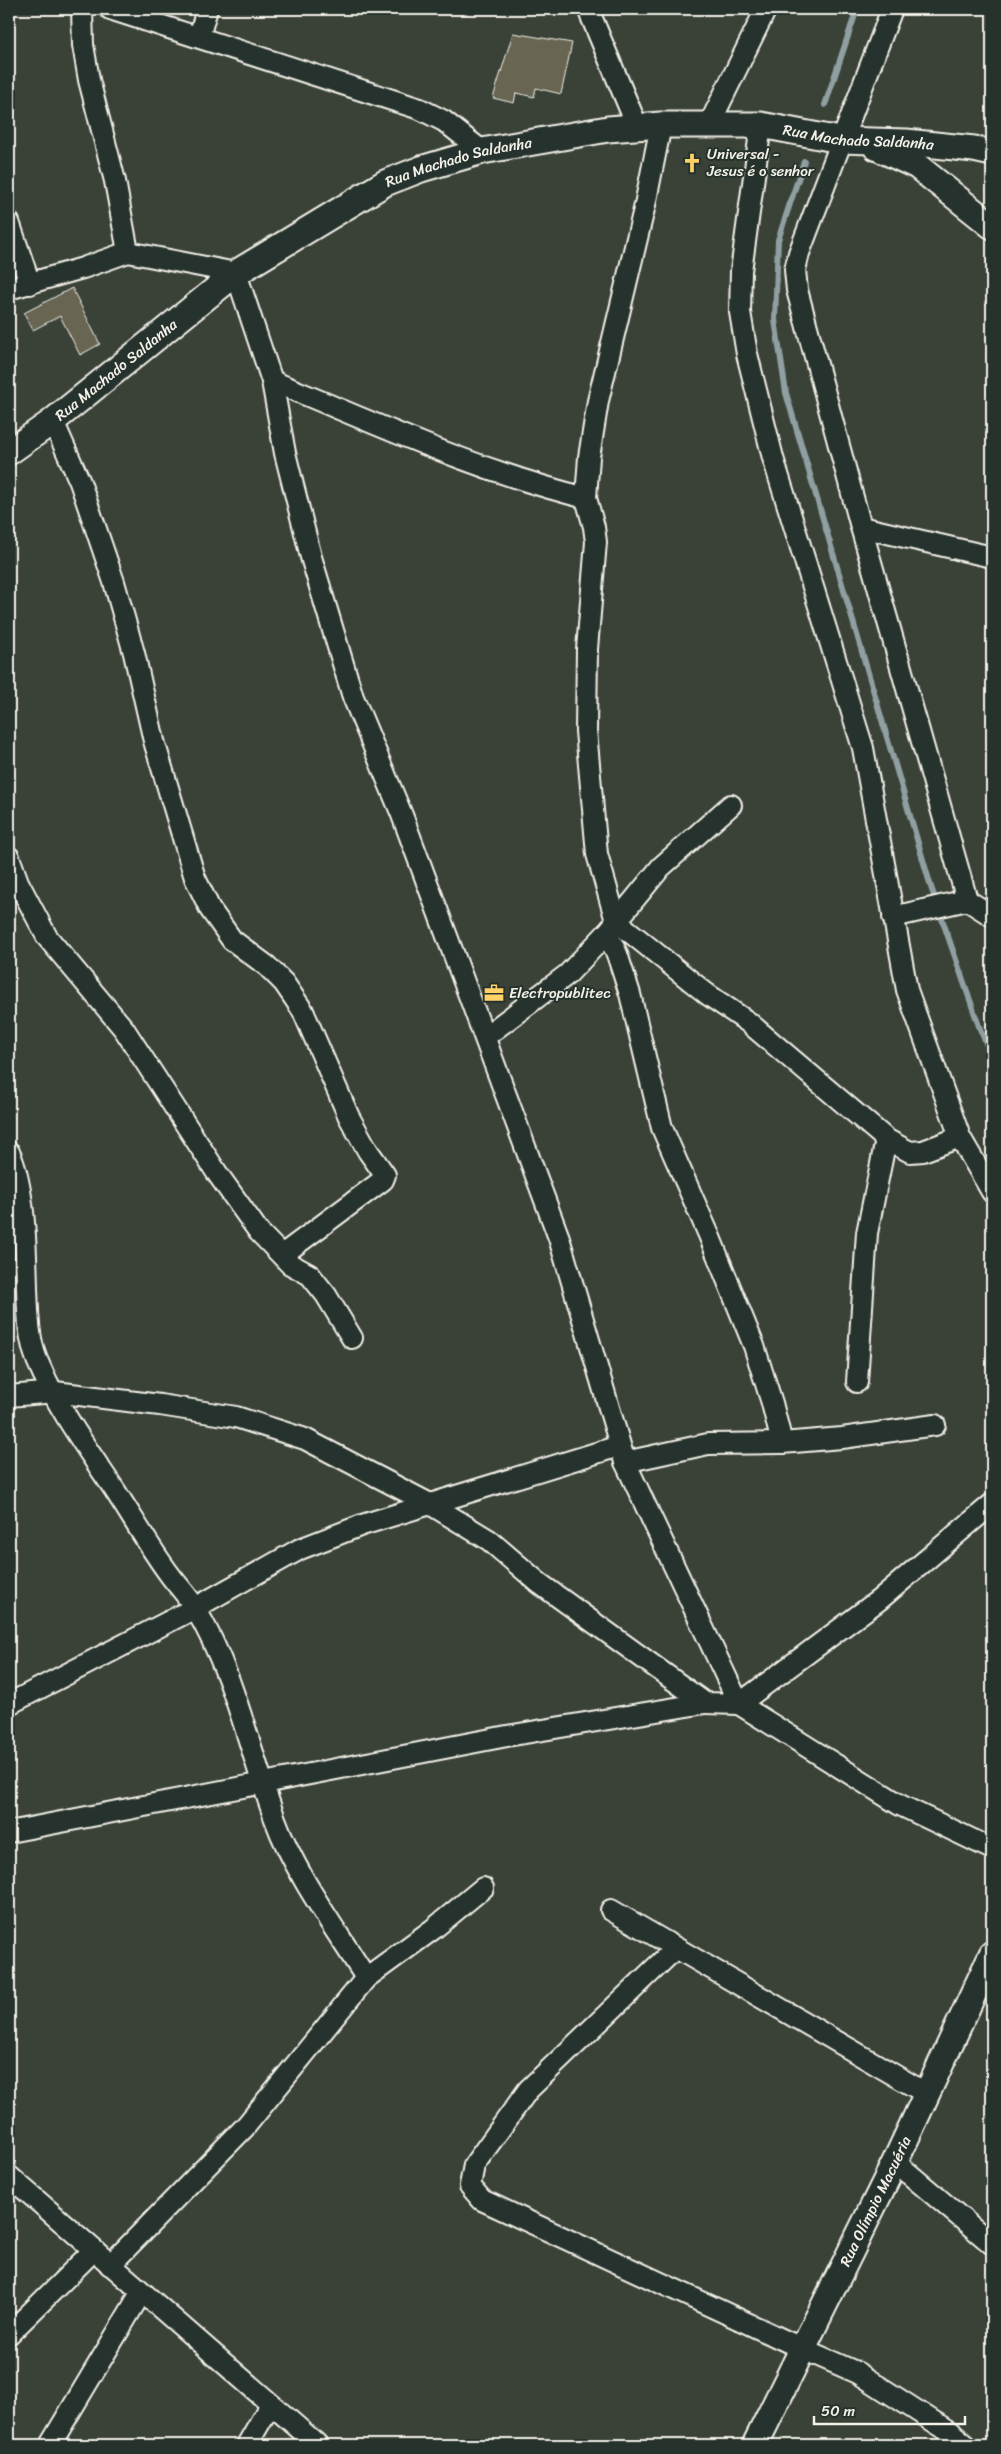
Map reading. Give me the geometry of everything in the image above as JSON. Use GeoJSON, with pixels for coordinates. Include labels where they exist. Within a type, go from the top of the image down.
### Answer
{"type":"FeatureCollection","features":[{"type":"Feature","properties":{"kind":"street"},"geometry":{"type":"LineString","coordinates":[[82,9],[83,45],[89,80],[115,181],[128,252]]}},
{"type":"Feature","properties":{"kind":"street"},"geometry":{"type":"LineString","coordinates":[[110,9],[420,109],[444,121],[482,151]]}},
{"type":"Feature","properties":{"kind":"street"},"geometry":{"type":"LineString","coordinates":[[199,37],[207,9]]}},
{"type":"Feature","properties":{"kind":"street"},"geometry":{"type":"LineString","coordinates":[[588,9],[637,126]]}},
{"type":"Feature","properties":{"kind":"street"},"geometry":{"type":"LineString","coordinates":[[710,123],[766,9]]}},
{"type":"Feature","properties":{"kind":"street"},"geometry":{"type":"LineString","coordinates":[[892,9],[850,140],[799,253],[795,270],[797,290],[861,527],[967,900],[992,916]]}},
{"type":"Feature","properties":{"kind":"street"},"geometry":{"type":"LineString","coordinates":[[661,124],[646,205],[598,401],[586,498],[596,542],[587,650],[586,731],[598,854],[617,954],[630,994],[662,1128],[709,1235],[754,1346],[772,1402],[782,1443]]}},
{"type":"Feature","properties":{"kind":"street","name":"Rua Machado Saldanha"},"geometry":{"type":"LineString","coordinates":[[9,452],[53,421],[236,273],[384,183],[421,169],[482,151],[637,126],[661,124],[761,125],[850,140],[906,142],[974,149],[992,154]]}},
{"type":"Feature","properties":{"kind":"street"},"geometry":{"type":"LineString","coordinates":[[761,125],[741,271],[740,312],[747,354],[773,458],[863,748],[907,990],[960,1137],[992,1192]]}},
{"type":"Feature","properties":{"kind":"street"},"geometry":{"type":"LineString","coordinates":[[850,140],[896,155],[917,166],[992,226]]}},
{"type":"Feature","properties":{"kind":"street"},"geometry":{"type":"LineString","coordinates":[[9,222],[30,284]]}},
{"type":"Feature","properties":{"kind":"street"},"geometry":{"type":"LineString","coordinates":[[9,288],[30,284],[128,252],[236,273],[272,381],[285,453],[311,557],[353,697],[402,815],[560,1238],[622,1454],[739,1704]]}},
{"type":"Feature","properties":{"kind":"street"},"geometry":{"type":"LineString","coordinates":[[272,381],[486,468],[586,498]]}},
{"type":"Feature","properties":{"kind":"street"},"geometry":{"type":"LineString","coordinates":[[53,421],[80,482],[114,582],[134,652],[154,741],[195,878],[210,909],[232,940],[267,966],[284,983],[302,1011],[349,1117],[385,1175],[383,1180],[282,1255]]}},
{"type":"Feature","properties":{"kind":"street"},"geometry":{"type":"LineString","coordinates":[[861,527],[992,557]]}},
{"type":"Feature","properties":{"kind":"street"},"geometry":{"type":"LineString","coordinates":[[486,1036],[568,974],[612,927],[661,867],[731,805]]}},
{"type":"Feature","properties":{"kind":"street"},"geometry":{"type":"LineString","coordinates":[[9,857],[18,882],[47,938],[124,1029],[217,1173],[259,1232],[290,1264],[310,1275],[326,1295],[352,1338]]}},
{"type":"Feature","properties":{"kind":"street"},"geometry":{"type":"LineString","coordinates":[[893,917],[967,900]]}},
{"type":"Feature","properties":{"kind":"street"},"geometry":{"type":"LineString","coordinates":[[612,927],[748,1022],[886,1139],[910,1152],[917,1152],[960,1137]]}},
{"type":"Feature","properties":{"kind":"street"},"geometry":{"type":"LineString","coordinates":[[857,1382],[867,1233],[886,1139]]}},
{"type":"Feature","properties":{"kind":"street"},"geometry":{"type":"LineString","coordinates":[[9,1152],[16,1166],[20,1190],[28,1323],[37,1359],[83,1446],[112,1486],[170,1576],[195,1608],[220,1661],[244,1722],[275,1820],[299,1869],[366,1978]]}},
{"type":"Feature","properties":{"kind":"street"},"geometry":{"type":"LineString","coordinates":[[9,1396],[55,1392],[236,1417],[305,1439],[430,1504],[489,1540],[538,1583],[705,1703]]}},
{"type":"Feature","properties":{"kind":"street"},"geometry":{"type":"LineString","coordinates":[[9,1704],[195,1608],[300,1549],[362,1525],[430,1504],[622,1454],[708,1444],[782,1443],[842,1438],[935,1425]]}},
{"type":"Feature","properties":{"kind":"street"},"geometry":{"type":"LineString","coordinates":[[739,1704],[879,1600],[992,1504]]}},
{"type":"Feature","properties":{"kind":"street"},"geometry":{"type":"LineString","coordinates":[[9,1832],[507,1736],[705,1703],[739,1704],[900,1805],[992,1850]]}},
{"type":"Feature","properties":{"kind":"street"},"geometry":{"type":"LineString","coordinates":[[110,2266],[245,2127],[366,1978],[432,1930],[483,1888]]}},
{"type":"Feature","properties":{"kind":"street"},"geometry":{"type":"LineString","coordinates":[[611,1910],[927,2094]]}},
{"type":"Feature","properties":{"kind":"street"},"geometry":{"type":"LineString","coordinates":[[676,1948],[528,2090],[474,2165],[470,2186],[482,2200],[802,2349],[858,2373],[950,2432],[966,2445]]}},
{"type":"Feature","properties":{"kind":"street","name":"Rua Olímpio Macuéria"},"geometry":{"type":"LineString","coordinates":[[755,2445],[895,2162],[992,1954]]}},
{"type":"Feature","properties":{"kind":"street"},"geometry":{"type":"LineString","coordinates":[[895,2162],[992,2244]]}},
{"type":"Feature","properties":{"kind":"street"},"geometry":{"type":"LineString","coordinates":[[9,2176],[141,2293],[318,2445]]}},
{"type":"Feature","properties":{"kind":"street"},"geometry":{"type":"LineString","coordinates":[[9,2334],[93,2251]]}},
{"type":"Feature","properties":{"kind":"street"},"geometry":{"type":"LineString","coordinates":[[50,2445],[141,2293]]}},
{"type":"Feature","properties":{"kind":"street"},"geometry":{"type":"LineString","coordinates":[[247,2445],[270,2405]]}},
{"type":"Feature","properties":{"kind":"building"},"geometry":{"type":"Polygon","coordinates":[[[513,33],[572,43],[561,94],[536,88],[534,97],[516,93],[514,103],[493,98],[513,33]]]}},
{"type":"Feature","properties":{"kind":"building"},"geometry":{"type":"Polygon","coordinates":[[[72,288],[100,344],[80,355],[60,316],[33,330],[24,313],[72,288]]]}},
{"type":"Feature","properties":{"kind":"waterway"},"geometry":{"type":"LineString","coordinates":[[825,105],[857,9]]}},
{"type":"Feature","properties":{"kind":"waterway"},"geometry":{"type":"LineString","coordinates":[[804,161],[778,240],[775,320],[786,393],[931,887],[980,1029],[992,1056]]}},
{"type":"Feature","properties":{"kind":"place","name":"Universal - Jesus é o senhor"},"geometry":{"type":"Point","coordinates":[692,163]}},
{"type":"Feature","properties":{"kind":"place","name":"Electropublitec"},"geometry":{"type":"Point","coordinates":[494,993]}}]}
